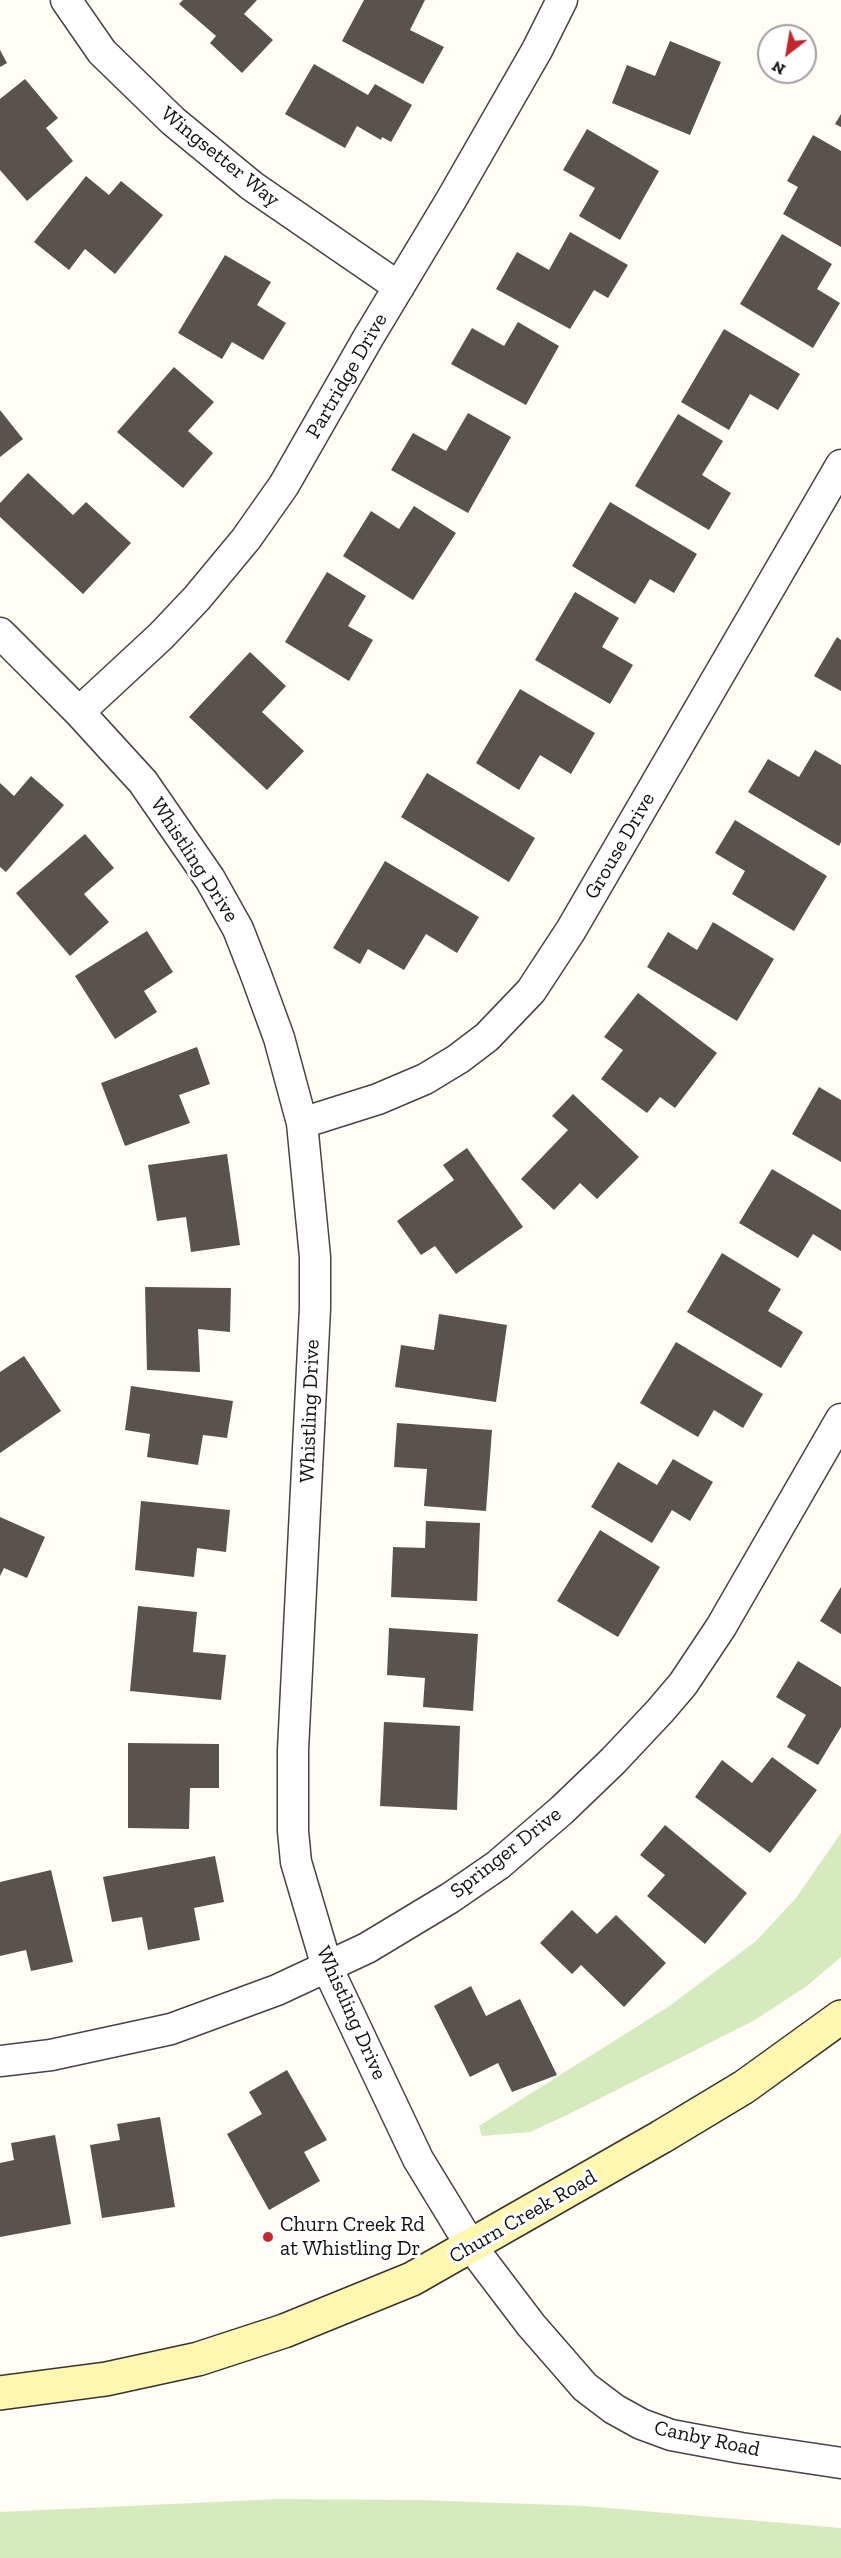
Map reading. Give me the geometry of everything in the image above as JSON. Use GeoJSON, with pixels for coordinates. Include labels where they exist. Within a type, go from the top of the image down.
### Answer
{"type":"FeatureCollection","features":[{"type":"Feature","properties":{"kind":"main road","name":"Churn Creek Road"},"geometry":{"type":"LineString","coordinates":[[0,2393],[106,2379],[198,2359],[284,2331],[412,2279],[662,2137],[744,2087],[841,2017]]}},
{"type":"Feature","properties":{"kind":"street","name":"Wingsetter Way"},"geometry":{"type":"LineString","coordinates":[[66,0],[102,52],[173,121],[252,186],[399,287]]}},
{"type":"Feature","properties":{"kind":"street","name":"Partridge Drive"},"geometry":{"type":"LineString","coordinates":[[79,712],[161,636],[227,564],[284,485],[537,50],[562,0]]}},
{"type":"Feature","properties":{"kind":"street","name":"Grouse Drive"},"geometry":{"type":"LineString","coordinates":[[302,1123],[404,1090],[433,1074],[487,1037],[531,991],[576,922],[841,465]]}},
{"type":"Feature","properties":{"kind":"street","name":"Whistling Drive"},"geometry":{"type":"LineString","coordinates":[[0,633],[79,712],[143,782],[178,830],[225,904],[238,929],[268,1007],[302,1123],[315,1257],[315,1308],[293,1750],[293,1831],[296,1862],[327,1967],[418,2159],[471,2246]]}},
{"type":"Feature","properties":{"kind":"street","name":"Springer Drive"},"geometry":{"type":"LineString","coordinates":[[0,2061],[51,2055],[171,2029],[277,1990],[367,1948],[450,1898],[498,1865],[562,1810],[660,1712],[683,1684],[721,1627],[841,1419]]}},
{"type":"Feature","properties":{"kind":"street","name":"Canby Road"},"geometry":{"type":"LineString","coordinates":[[471,2246],[565,2367],[585,2388],[614,2409],[641,2424],[671,2435],[841,2463]]}},
{"type":"Feature","properties":{"kind":"green space"},"geometry":{"type":"Polygon","coordinates":[[[841,1833],[841,1957],[807,1986],[755,2020],[567,2115],[530,2132],[482,2136],[479,2126],[668,2007],[756,1941],[796,1898],[841,1833]]]}},
{"type":"Feature","properties":{"kind":"green space"},"geometry":{"type":"Polygon","coordinates":[[[279,2499],[419,2500],[585,2506],[841,2528],[841,2558],[0,2558],[0,2512],[279,2499]]]}},
{"type":"Feature","properties":{"kind":"building"},"geometry":{"type":"Polygon","coordinates":[[[183,0],[257,0],[244,14],[273,40],[242,73],[210,43],[216,36],[179,4],[183,0]]]}},
{"type":"Feature","properties":{"kind":"building"},"geometry":{"type":"Polygon","coordinates":[[[364,0],[425,0],[410,30],[444,47],[423,84],[342,41],[364,0]]]}},
{"type":"Feature","properties":{"kind":"building"},"geometry":{"type":"Polygon","coordinates":[[[670,41],[721,62],[690,135],[612,103],[627,65],[655,76],[670,41]]]}},
{"type":"Feature","properties":{"kind":"building"},"geometry":{"type":"Polygon","coordinates":[[[0,50],[7,63],[0,67],[0,50]]]}},
{"type":"Feature","properties":{"kind":"building"},"geometry":{"type":"Polygon","coordinates":[[[314,64],[368,95],[375,84],[412,105],[391,142],[382,137],[381,140],[357,126],[345,148],[285,114],[314,64]]]}},
{"type":"Feature","properties":{"kind":"building"},"geometry":{"type":"Polygon","coordinates":[[[25,79],[58,118],[46,128],[73,161],[27,201],[0,170],[0,99],[25,79]]]}},
{"type":"Feature","properties":{"kind":"building"},"geometry":{"type":"Polygon","coordinates":[[[841,114],[841,127],[835,124],[841,114]]]}},
{"type":"Feature","properties":{"kind":"building"},"geometry":{"type":"Polygon","coordinates":[[[587,129],[659,171],[620,240],[579,216],[595,188],[563,170],[587,129]]]}},
{"type":"Feature","properties":{"kind":"building"},"geometry":{"type":"Polygon","coordinates":[[[813,135],[841,151],[841,247],[783,214],[798,187],[787,181],[813,135]]]}},
{"type":"Feature","properties":{"kind":"building"},"geometry":{"type":"Polygon","coordinates":[[[86,176],[109,195],[121,181],[163,215],[115,274],[85,249],[69,270],[34,242],[86,176]]]}},
{"type":"Feature","properties":{"kind":"building"},"geometry":{"type":"Polygon","coordinates":[[[570,232],[628,265],[608,298],[594,290],[570,329],[496,289],[517,252],[549,270],[570,232]]]}},
{"type":"Feature","properties":{"kind":"building"},"geometry":{"type":"Polygon","coordinates":[[[782,234],[832,264],[817,289],[840,303],[813,348],[740,304],[782,234]]]}},
{"type":"Feature","properties":{"kind":"building"},"geometry":{"type":"Polygon","coordinates":[[[225,255],[271,282],[257,305],[286,323],[263,360],[232,342],[222,359],[178,333],[225,255]]]}},
{"type":"Feature","properties":{"kind":"building"},"geometry":{"type":"Polygon","coordinates":[[[518,322],[559,346],[526,405],[451,364],[472,328],[504,346],[518,322]]]}},
{"type":"Feature","properties":{"kind":"building"},"geometry":{"type":"Polygon","coordinates":[[[724,329],[800,374],[778,410],[750,394],[729,430],[681,402],[724,329]]]}},
{"type":"Feature","properties":{"kind":"building"},"geometry":{"type":"Polygon","coordinates":[[[174,367],[214,402],[188,431],[213,453],[183,488],[117,432],[174,367]]]}},
{"type":"Feature","properties":{"kind":"building"},"geometry":{"type":"Polygon","coordinates":[[[0,410],[23,439],[0,457],[0,410]]]}},
{"type":"Feature","properties":{"kind":"building"},"geometry":{"type":"Polygon","coordinates":[[[468,413],[511,437],[468,513],[391,470],[413,433],[446,451],[468,413]]]}},
{"type":"Feature","properties":{"kind":"building"},"geometry":{"type":"Polygon","coordinates":[[[678,414],[723,441],[702,475],[731,493],[709,530],[635,486],[678,414]]]}},
{"type":"Feature","properties":{"kind":"building"},"geometry":{"type":"Polygon","coordinates":[[[28,473],[73,515],[86,502],[131,543],[83,594],[0,517],[0,503],[28,473]]]}},
{"type":"Feature","properties":{"kind":"building"},"geometry":{"type":"Polygon","coordinates":[[[610,502],[697,554],[674,593],[650,579],[635,604],[572,566],[610,502]]]}},
{"type":"Feature","properties":{"kind":"building"},"geometry":{"type":"Polygon","coordinates":[[[414,506],[456,533],[413,600],[343,556],[371,511],[399,529],[414,506]]]}},
{"type":"Feature","properties":{"kind":"building"},"geometry":{"type":"Polygon","coordinates":[[[327,572],[366,596],[348,626],[373,640],[349,681],[285,642],[327,572]]]}},
{"type":"Feature","properties":{"kind":"building"},"geometry":{"type":"Polygon","coordinates":[[[575,592],[619,618],[602,647],[633,665],[610,704],[535,660],[575,592]]]}},
{"type":"Feature","properties":{"kind":"building"},"geometry":{"type":"Polygon","coordinates":[[[837,637],[841,640],[841,691],[814,676],[837,637]]]}},
{"type":"Feature","properties":{"kind":"building"},"geometry":{"type":"Polygon","coordinates":[[[250,652],[286,686],[262,712],[304,751],[267,790],[189,717],[250,652]]]}},
{"type":"Feature","properties":{"kind":"building"},"geometry":{"type":"Polygon","coordinates":[[[520,689],[595,733],[571,774],[540,755],[519,790],[476,763],[520,689]]]}},
{"type":"Feature","properties":{"kind":"building"},"geometry":{"type":"Polygon","coordinates":[[[815,750],[841,765],[841,842],[839,846],[748,792],[768,759],[799,777],[815,750]]]}},
{"type":"Feature","properties":{"kind":"building"},"geometry":{"type":"Polygon","coordinates":[[[427,773],[535,838],[509,882],[401,817],[427,773]]]}},
{"type":"Feature","properties":{"kind":"building"},"geometry":{"type":"Polygon","coordinates":[[[31,776],[64,805],[6,872],[0,867],[0,783],[14,796],[31,776]]]}},
{"type":"Feature","properties":{"kind":"building"},"geometry":{"type":"Polygon","coordinates":[[[735,820],[827,876],[794,931],[732,894],[745,871],[715,853],[735,820]]]}},
{"type":"Feature","properties":{"kind":"building"},"geometry":{"type":"Polygon","coordinates":[[[85,834],[114,868],[84,894],[109,922],[70,956],[16,893],[85,834]]]}},
{"type":"Feature","properties":{"kind":"building"},"geometry":{"type":"Polygon","coordinates":[[[385,861],[479,917],[457,953],[426,934],[404,970],[368,949],[360,964],[333,948],[385,861]]]}},
{"type":"Feature","properties":{"kind":"building"},"geometry":{"type":"Polygon","coordinates":[[[713,922],[774,959],[737,1021],[647,967],[668,932],[697,950],[713,922]]]}},
{"type":"Feature","properties":{"kind":"building"},"geometry":{"type":"Polygon","coordinates":[[[147,931],[173,972],[144,991],[157,1012],[115,1039],[75,976],[147,931]]]}},
{"type":"Feature","properties":{"kind":"building"},"geometry":{"type":"Polygon","coordinates":[[[638,993],[717,1053],[675,1108],[660,1097],[647,1113],[601,1079],[623,1050],[604,1037],[638,993]]]}},
{"type":"Feature","properties":{"kind":"building"},"geometry":{"type":"Polygon","coordinates":[[[197,1047],[210,1084],[179,1095],[190,1123],[125,1146],[101,1083],[197,1047]]]}},
{"type":"Feature","properties":{"kind":"building"},"geometry":{"type":"Polygon","coordinates":[[[819,1087],[841,1100],[841,1162],[792,1134],[819,1087]]]}},
{"type":"Feature","properties":{"kind":"building"},"geometry":{"type":"Polygon","coordinates":[[[573,1094],[639,1157],[597,1199],[580,1183],[554,1210],[521,1179],[568,1130],[552,1116],[573,1094]]]}},
{"type":"Feature","properties":{"kind":"building"},"geometry":{"type":"Polygon","coordinates":[[[467,1148],[523,1227],[456,1274],[435,1246],[421,1255],[397,1221],[454,1180],[443,1165],[467,1148]]]}},
{"type":"Feature","properties":{"kind":"building"},"geometry":{"type":"Polygon","coordinates":[[[227,1154],[240,1245],[191,1252],[186,1217],[157,1221],[148,1165],[227,1154]]]}},
{"type":"Feature","properties":{"kind":"building"},"geometry":{"type":"Polygon","coordinates":[[[772,1169],[841,1210],[841,1251],[813,1234],[798,1258],[739,1223],[772,1169]]]}},
{"type":"Feature","properties":{"kind":"building"},"geometry":{"type":"Polygon","coordinates":[[[722,1253],[781,1289],[768,1311],[803,1332],[781,1368],[687,1312],[722,1253]]]}},
{"type":"Feature","properties":{"kind":"building"},"geometry":{"type":"Polygon","coordinates":[[[145,1287],[231,1288],[230,1332],[198,1329],[200,1372],[147,1370],[145,1287]]]}},
{"type":"Feature","properties":{"kind":"building"},"geometry":{"type":"Polygon","coordinates":[[[439,1314],[507,1325],[496,1402],[395,1387],[401,1345],[434,1350],[439,1314]]]}},
{"type":"Feature","properties":{"kind":"building"},"geometry":{"type":"Polygon","coordinates":[[[676,1342],[763,1394],[743,1428],[714,1410],[698,1437],[640,1403],[676,1342]]]}},
{"type":"Feature","properties":{"kind":"building"},"geometry":{"type":"Polygon","coordinates":[[[24,1356],[61,1411],[0,1453],[0,1372],[24,1356]]]}},
{"type":"Feature","properties":{"kind":"building"},"geometry":{"type":"Polygon","coordinates":[[[131,1386],[233,1401],[227,1438],[203,1435],[198,1465],[147,1457],[150,1434],[125,1430],[131,1386]]]}},
{"type":"Feature","properties":{"kind":"building"},"geometry":{"type":"Polygon","coordinates":[[[397,1423],[492,1430],[486,1511],[424,1506],[427,1469],[394,1467],[397,1423]]]}},
{"type":"Feature","properties":{"kind":"building"},"geometry":{"type":"Polygon","coordinates":[[[673,1459],[713,1482],[690,1521],[672,1510],[652,1543],[591,1507],[618,1462],[657,1485],[673,1459]]]}},
{"type":"Feature","properties":{"kind":"building"},"geometry":{"type":"Polygon","coordinates":[[[141,1501],[230,1510],[226,1552],[197,1548],[194,1577],[135,1570],[141,1501]]]}},
{"type":"Feature","properties":{"kind":"building"},"geometry":{"type":"Polygon","coordinates":[[[0,1517],[45,1537],[27,1578],[4,1568],[0,1576],[0,1517]]]}},
{"type":"Feature","properties":{"kind":"building"},"geometry":{"type":"Polygon","coordinates":[[[426,1521],[480,1523],[477,1601],[391,1597],[393,1547],[425,1548],[426,1521]]]}},
{"type":"Feature","properties":{"kind":"building"},"geometry":{"type":"Polygon","coordinates":[[[600,1530],[660,1567],[618,1637],[557,1601],[600,1530]]]}},
{"type":"Feature","properties":{"kind":"building"},"geometry":{"type":"Polygon","coordinates":[[[841,1587],[841,1634],[820,1621],[841,1587]]]}},
{"type":"Feature","properties":{"kind":"building"},"geometry":{"type":"Polygon","coordinates":[[[138,1606],[197,1612],[193,1652],[226,1655],[221,1700],[130,1691],[138,1606]]]}},
{"type":"Feature","properties":{"kind":"building"},"geometry":{"type":"Polygon","coordinates":[[[389,1628],[478,1634],[473,1711],[423,1707],[425,1678],[387,1675],[389,1628]]]}},
{"type":"Feature","properties":{"kind":"building"},"geometry":{"type":"Polygon","coordinates":[[[798,1661],[841,1687],[841,1727],[818,1765],[787,1747],[806,1715],[776,1697],[798,1661]]]}},
{"type":"Feature","properties":{"kind":"building"},"geometry":{"type":"Polygon","coordinates":[[[384,1722],[460,1726],[457,1810],[380,1806],[384,1722]]]}},
{"type":"Feature","properties":{"kind":"building"},"geometry":{"type":"Polygon","coordinates":[[[128,1743],[219,1744],[219,1788],[190,1788],[189,1829],[128,1828],[128,1743]]]}},
{"type":"Feature","properties":{"kind":"building"},"geometry":{"type":"Polygon","coordinates":[[[772,1757],[817,1790],[770,1853],[695,1797],[722,1760],[752,1783],[772,1757]]]}},
{"type":"Feature","properties":{"kind":"building"},"geometry":{"type":"Polygon","coordinates":[[[665,1825],[747,1893],[705,1944],[647,1896],[665,1875],[640,1855],[665,1825]]]}},
{"type":"Feature","properties":{"kind":"building"},"geometry":{"type":"Polygon","coordinates":[[[215,1856],[224,1902],[194,1908],[200,1940],[148,1950],[142,1917],[112,1922],[103,1877],[215,1856]]]}},
{"type":"Feature","properties":{"kind":"building"},"geometry":{"type":"Polygon","coordinates":[[[51,1870],[73,1962],[31,1971],[26,1950],[0,1956],[0,1882],[51,1870]]]}},
{"type":"Feature","properties":{"kind":"building"},"geometry":{"type":"Polygon","coordinates":[[[572,1910],[597,1934],[616,1915],[666,1963],[624,2007],[581,1965],[572,1974],[540,1943],[572,1910]]]}},
{"type":"Feature","properties":{"kind":"building"},"geometry":{"type":"Polygon","coordinates":[[[471,1986],[486,2016],[520,1999],[557,2075],[512,2092],[498,2063],[470,2077],[434,2006],[471,1986]]]}},
{"type":"Feature","properties":{"kind":"building"},"geometry":{"type":"Polygon","coordinates":[[[287,2070],[327,2140],[304,2152],[320,2181],[269,2210],[227,2134],[262,2114],[249,2092],[287,2070]]]}},
{"type":"Feature","properties":{"kind":"building"},"geometry":{"type":"Polygon","coordinates":[[[160,2117],[175,2207],[102,2218],[90,2145],[120,2140],[117,2124],[160,2117]]]}},
{"type":"Feature","properties":{"kind":"building"},"geometry":{"type":"Polygon","coordinates":[[[55,2135],[71,2224],[0,2237],[0,2163],[14,2160],[11,2143],[55,2135]]]}},
{"type":"Feature","properties":{"kind":"place","name":"Churn Creek Rd at Whistling Dr"},"geometry":{"type":"Point","coordinates":[268,2237]}}]}
